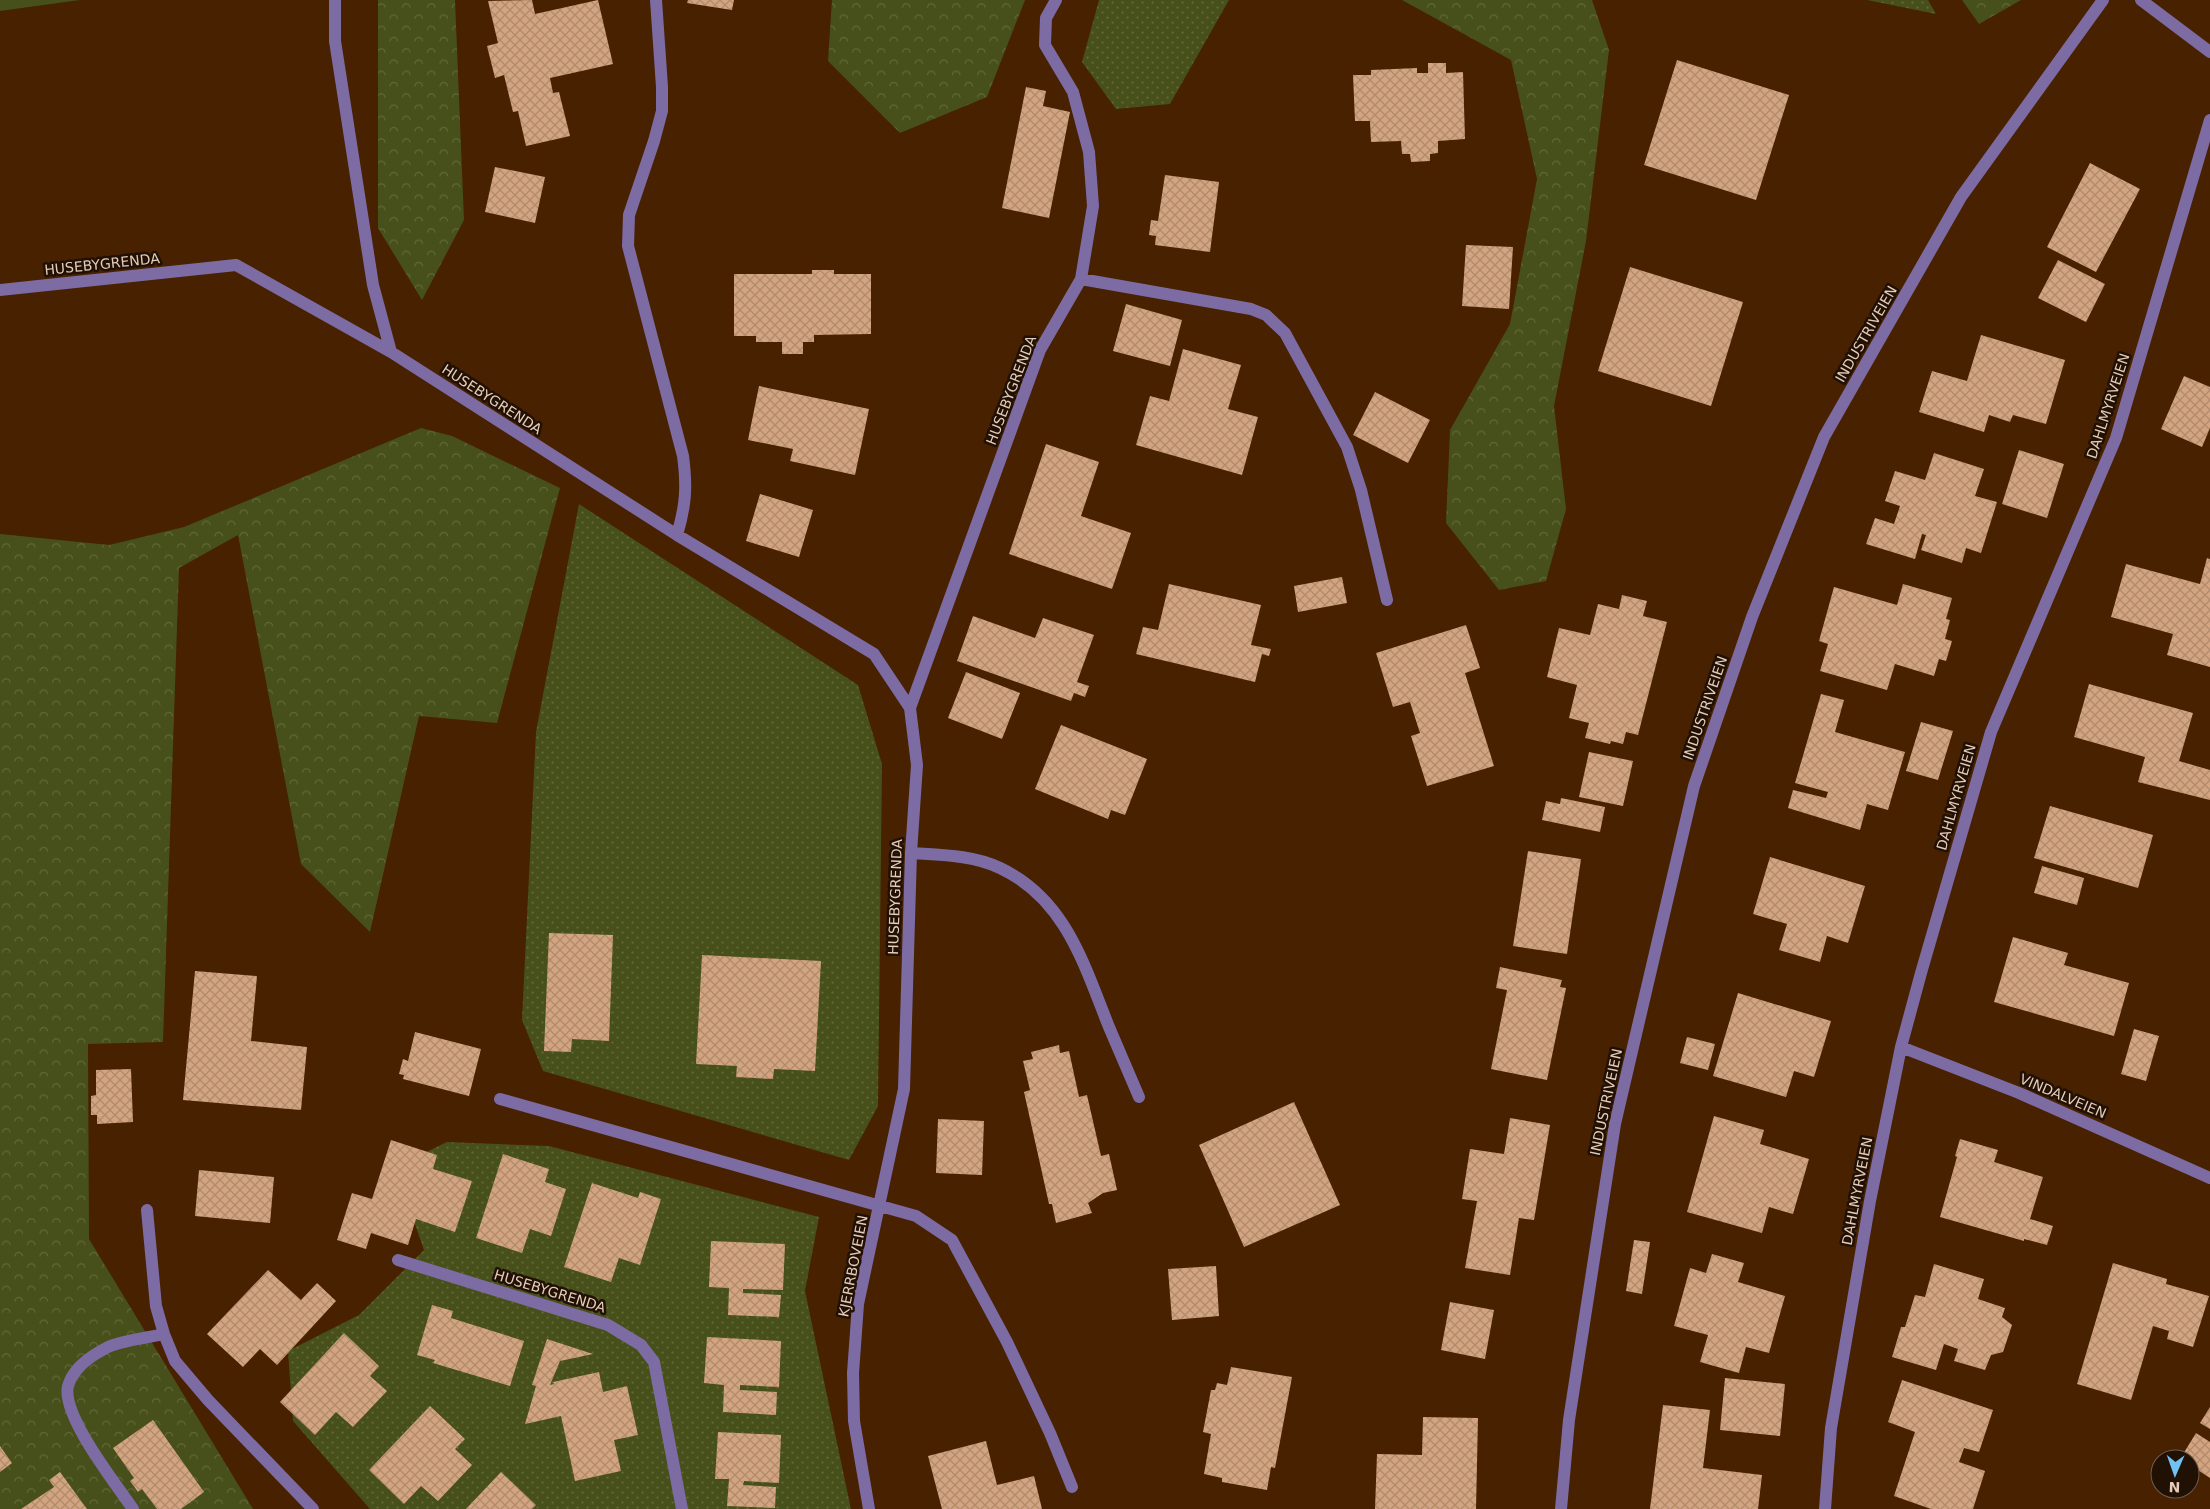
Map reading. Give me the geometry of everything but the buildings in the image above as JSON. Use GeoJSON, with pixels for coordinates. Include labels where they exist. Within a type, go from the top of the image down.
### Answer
{"type":"FeatureCollection","features":[{"type":"Feature","properties":{"kind":"street"},"geometry":{"type":"LineString","coordinates":[[335,0],[335,41],[371,275],[391,352]]}},
{"type":"Feature","properties":{"kind":"street"},"geometry":{"type":"LineString","coordinates":[[656,0],[662,111],[629,215],[628,246],[683,456],[687,486],[686,501],[677,535]]}},
{"type":"Feature","properties":{"kind":"street","name":"HUSEBYGRENDA"},"geometry":{"type":"LineString","coordinates":[[910,708],[1040,350],[1081,279],[1093,206],[1089,152],[1073,92],[1045,45],[1046,18],[1056,0]]}},
{"type":"Feature","properties":{"kind":"street","name":"INDUSTRIVEIEN"},"geometry":{"type":"LineString","coordinates":[[1561,1509],[1569,1420],[1614,1124],[1694,786],[1752,617],[1824,437],[1961,197],[2103,0]]}},
{"type":"Feature","properties":{"kind":"street"},"geometry":{"type":"LineString","coordinates":[[2141,0],[2210,52]]}},
{"type":"Feature","properties":{"kind":"street","name":"DAHLMYRVEIEN"},"geometry":{"type":"LineString","coordinates":[[1826,1509],[1830,1428],[1870,1201],[1901,1047],[1921,973],[1990,732],[2116,438],[2210,120]]}},
{"type":"Feature","properties":{"kind":"street","name":"HUSEBYGRENDA"},"geometry":{"type":"LineString","coordinates":[[0,290],[236,266],[391,352],[677,535],[874,654],[910,708],[917,765],[911,853],[904,1089]]}},
{"type":"Feature","properties":{"kind":"street"},"geometry":{"type":"LineString","coordinates":[[1081,279],[1251,309],[1266,315],[1285,332],[1347,447],[1361,490],[1387,600]]}},
{"type":"Feature","properties":{"kind":"street"},"geometry":{"type":"LineString","coordinates":[[911,853],[982,861],[1015,876],[1039,894],[1069,930],[1083,957],[1139,1097]]}},
{"type":"Feature","properties":{"kind":"street","name":"VINDALVEIEN"},"geometry":{"type":"LineString","coordinates":[[1901,1047],[2019,1093],[2210,1178]]}},
{"type":"Feature","properties":{"kind":"street","name":"KJERRBOVEIEN"},"geometry":{"type":"LineString","coordinates":[[869,1509],[854,1421],[853,1373],[858,1304],[904,1089]]}},
{"type":"Feature","properties":{"kind":"street"},"geometry":{"type":"LineString","coordinates":[[500,1100],[916,1216],[952,1240],[1007,1342],[1050,1433],[1072,1487]]}},
{"type":"Feature","properties":{"kind":"street"},"geometry":{"type":"LineString","coordinates":[[147,1210],[156,1306],[164,1334],[175,1361],[208,1400],[313,1509]]}},
{"type":"Feature","properties":{"kind":"street","name":"HUSEBYGRENDA"},"geometry":{"type":"LineString","coordinates":[[398,1260],[608,1325],[641,1345],[654,1362],[682,1509]]}},
{"type":"Feature","properties":{"kind":"street"},"geometry":{"type":"LineString","coordinates":[[133,1509],[84,1437],[70,1408],[68,1386],[81,1364],[109,1347],[164,1334]]}},
{"type":"Feature","properties":{"kind":"green space"},"geometry":{"type":"Polygon","coordinates":[[[0,0],[80,0],[0,11],[0,0]]]}},
{"type":"Feature","properties":{"kind":"green space"},"geometry":{"type":"Polygon","coordinates":[[[378,0],[455,0],[464,220],[422,300],[378,228],[378,0]]]}},
{"type":"Feature","properties":{"kind":"green space"},"geometry":{"type":"Polygon","coordinates":[[[832,0],[1025,0],[987,97],[900,133],[828,61],[832,0]]]}},
{"type":"Feature","properties":{"kind":"green space"},"geometry":{"type":"Polygon","coordinates":[[[1099,0],[1229,0],[1170,104],[1116,109],[1082,62],[1099,0]]]}},
{"type":"Feature","properties":{"kind":"green space"},"geometry":{"type":"Polygon","coordinates":[[[1402,0],[1592,0],[1609,50],[1586,241],[1554,406],[1566,509],[1546,581],[1499,590],[1446,523],[1450,430],[1510,324],[1537,179],[1511,60],[1402,0]]]}},
{"type":"Feature","properties":{"kind":"green space"},"geometry":{"type":"Polygon","coordinates":[[[1867,0],[1928,0],[1936,14],[1867,0]]]}},
{"type":"Feature","properties":{"kind":"green space"},"geometry":{"type":"Polygon","coordinates":[[[1962,0],[2021,0],[1979,24],[1962,0]]]}},
{"type":"Feature","properties":{"kind":"green space"},"geometry":{"type":"Polygon","coordinates":[[[421,428],[452,436],[560,488],[497,723],[419,716],[370,932],[301,864],[238,535],[179,568],[163,1042],[88,1044],[89,1239],[253,1509],[0,1509],[0,534],[109,545],[184,527],[421,428]]]}},
{"type":"Feature","properties":{"kind":"green space"},"geometry":{"type":"Polygon","coordinates":[[[579,504],[858,685],[882,764],[878,1106],[849,1160],[543,1071],[522,1020],[536,732],[579,504]]]}},
{"type":"Feature","properties":{"kind":"green space"},"geometry":{"type":"Polygon","coordinates":[[[447,1142],[549,1146],[819,1217],[805,1291],[851,1509],[370,1509],[293,1421],[288,1351],[359,1315],[424,1250],[395,1167],[447,1142]]]}}]}
